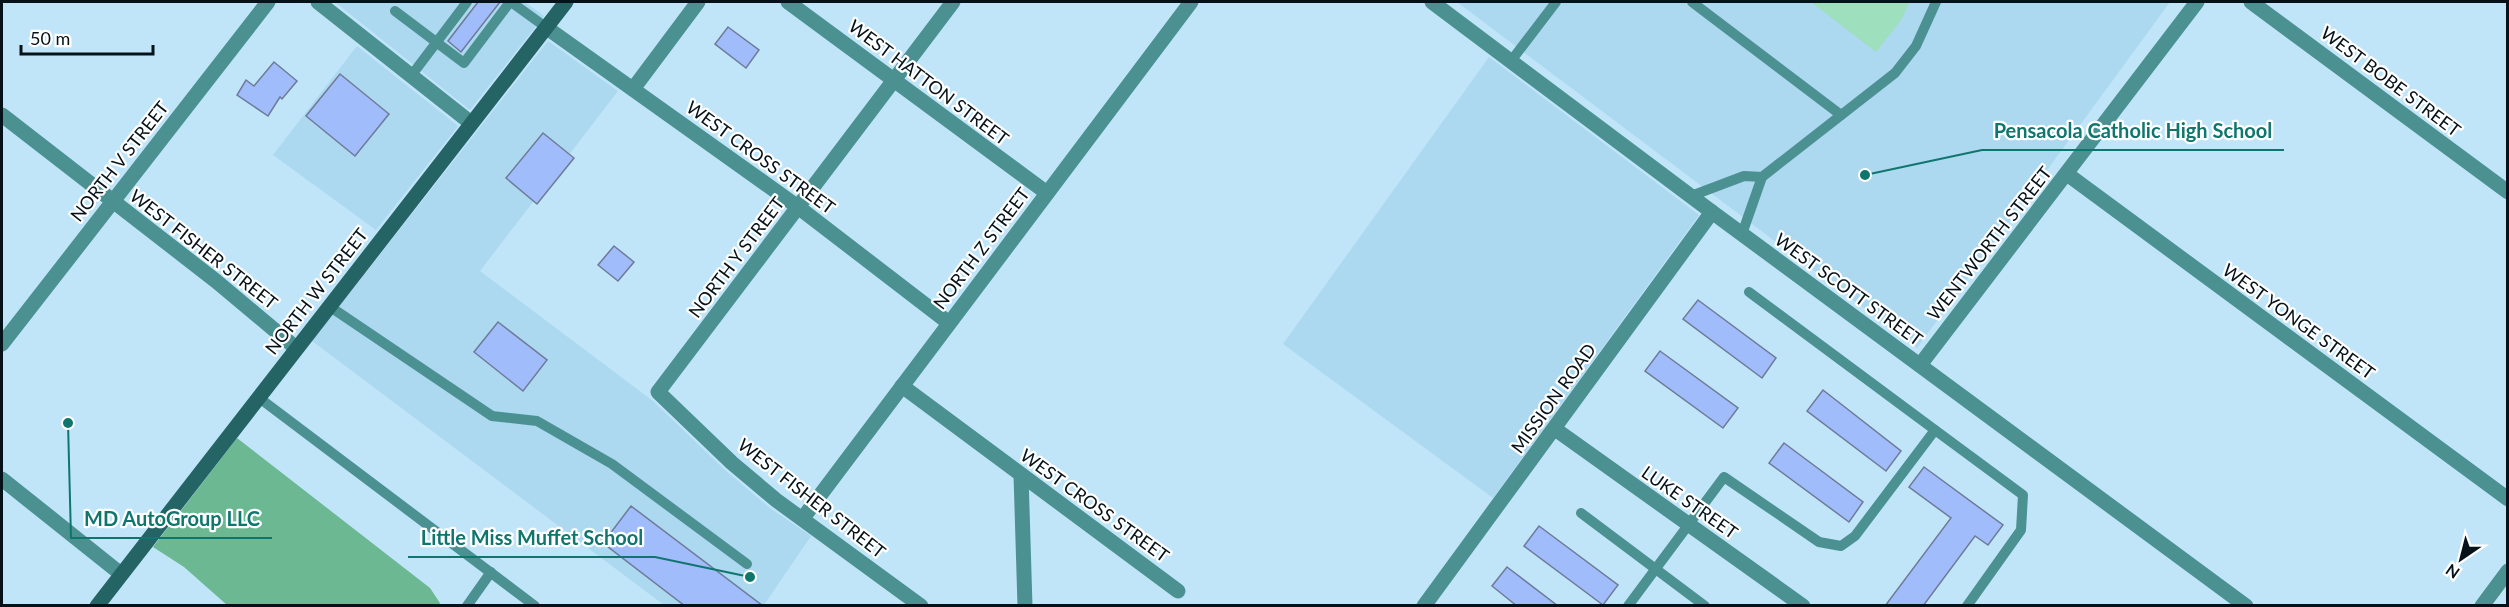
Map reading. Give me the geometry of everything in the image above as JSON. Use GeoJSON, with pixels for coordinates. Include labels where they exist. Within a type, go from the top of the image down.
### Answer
{"type":"FeatureCollection","features":[{"type":"Feature","properties":{"kind":"main road","name":"NORTH W STREET"},"geometry":{"type":"LineString","coordinates":[[97,606],[566,2]]}},
{"type":"Feature","properties":{"kind":"street","name":"NORTH V STREET"},"geometry":{"type":"LineString","coordinates":[[2,344],[268,2]]}},
{"type":"Feature","properties":{"kind":"street"},"geometry":{"type":"LineString","coordinates":[[318,2],[471,123]]}},
{"type":"Feature","properties":{"kind":"street"},"geometry":{"type":"LineString","coordinates":[[633,89],[698,2]]}},
{"type":"Feature","properties":{"kind":"street","name":"WEST HATTON STREET"},"geometry":{"type":"LineString","coordinates":[[788,2],[1047,193]]}},
{"type":"Feature","properties":{"kind":"street","name":"NORTH Y STREET"},"geometry":{"type":"LineString","coordinates":[[658,392],[953,2]]}},
{"type":"Feature","properties":{"kind":"street","name":"NORTH Z STREET"},"geometry":{"type":"LineString","coordinates":[[803,518],[1191,2]]}},
{"type":"Feature","properties":{"kind":"street","name":"WEST SCOTT STREET"},"geometry":{"type":"LineString","coordinates":[[1432,2],[2246,606]]}},
{"type":"Feature","properties":{"kind":"street","name":"WENTWORTH STREET"},"geometry":{"type":"LineString","coordinates":[[1920,365],[2197,2]]}},
{"type":"Feature","properties":{"kind":"street","name":"WEST BOBE STREET"},"geometry":{"type":"LineString","coordinates":[[2251,2],[2508,192]]}},
{"type":"Feature","properties":{"kind":"street","name":"WEST CROSS STREET"},"geometry":{"type":"LineString","coordinates":[[546,28],[798,207],[949,323]]}},
{"type":"Feature","properties":{"kind":"street","name":"WEST FISHER STREET"},"geometry":{"type":"LineString","coordinates":[[2,115],[216,281],[296,348]]}},
{"type":"Feature","properties":{"kind":"street","name":"WEST YONGE STREET"},"geometry":{"type":"LineString","coordinates":[[2067,174],[2508,499]]}},
{"type":"Feature","properties":{"kind":"street","name":"MISSION ROAD"},"geometry":{"type":"LineString","coordinates":[[1424,606],[1712,212]]}},
{"type":"Feature","properties":{"kind":"street","name":"WEST CROSS STREET"},"geometry":{"type":"LineString","coordinates":[[902,386],[1179,591]]}},
{"type":"Feature","properties":{"kind":"street","name":"WEST FISHER STREET"},"geometry":{"type":"LineString","coordinates":[[658,392],[732,463],[776,500],[921,606]]}},
{"type":"Feature","properties":{"kind":"street","name":"LUKE STREET"},"geometry":{"type":"LineString","coordinates":[[1555,429],[1803,606]]}},
{"type":"Feature","properties":{"kind":"street"},"geometry":{"type":"LineString","coordinates":[[1021,475],[1025,606]]}},
{"type":"Feature","properties":{"kind":"street"},"geometry":{"type":"LineString","coordinates":[[2,479],[121,574]]}},
{"type":"Feature","properties":{"kind":"street"},"geometry":{"type":"LineString","coordinates":[[2482,606],[2508,571]]}},
{"type":"Feature","properties":{"kind":"lane"},"geometry":{"type":"LineString","coordinates":[[411,76],[436,42],[449,32],[464,13],[467,2]]}},
{"type":"Feature","properties":{"kind":"lane"},"geometry":{"type":"LineString","coordinates":[[395,11],[464,63],[493,17],[511,2],[546,28]]}},
{"type":"Feature","properties":{"kind":"lane"},"geometry":{"type":"LineString","coordinates":[[1511,61],[1556,2]]}},
{"type":"Feature","properties":{"kind":"lane"},"geometry":{"type":"LineString","coordinates":[[1692,2],[1840,115]]}},
{"type":"Feature","properties":{"kind":"lane"},"geometry":{"type":"LineString","coordinates":[[1742,234],[1762,177],[1895,73],[1916,46],[1936,2]]}},
{"type":"Feature","properties":{"kind":"lane"},"geometry":{"type":"LineString","coordinates":[[1691,196],[1744,176],[1762,177]]}},
{"type":"Feature","properties":{"kind":"lane"},"geometry":{"type":"LineString","coordinates":[[1749,292],[2023,495],[2021,530],[1967,606]]}},
{"type":"Feature","properties":{"kind":"lane"},"geometry":{"type":"LineString","coordinates":[[329,306],[492,416],[537,421],[612,464],[747,564]]}},
{"type":"Feature","properties":{"kind":"lane"},"geometry":{"type":"LineString","coordinates":[[258,397],[535,606]]}},
{"type":"Feature","properties":{"kind":"lane"},"geometry":{"type":"LineString","coordinates":[[1628,606],[1724,477],[1819,542],[1841,546],[1855,536],[1935,430]]}},
{"type":"Feature","properties":{"kind":"lane"},"geometry":{"type":"LineString","coordinates":[[1581,513],[1705,606]]}},
{"type":"Feature","properties":{"kind":"lane"},"geometry":{"type":"LineString","coordinates":[[467,606],[491,572]]}},
{"type":"Feature","properties":{"kind":"shaded area"},"geometry":{"type":"Polygon","coordinates":[[[335,2],[525,2],[544,16],[470,110],[335,2]]]}},
{"type":"Feature","properties":{"kind":"shaded area"},"geometry":{"type":"Polygon","coordinates":[[[1457,2],[2170,2],[1917,348],[1457,2]]]}},
{"type":"Feature","properties":{"kind":"shaded area"},"geometry":{"type":"Polygon","coordinates":[[[548,41],[618,91],[480,271],[653,401],[725,470],[770,508],[811,536],[764,605],[664,605],[312,341],[548,41]]]}},
{"type":"Feature","properties":{"kind":"shaded area"},"geometry":{"type":"Polygon","coordinates":[[[357,46],[458,126],[376,230],[273,155],[357,46]]]}},
{"type":"Feature","properties":{"kind":"shaded area"},"geometry":{"type":"Polygon","coordinates":[[[1489,57],[1699,215],[1493,498],[1283,344],[1489,57]]]}},
{"type":"Feature","properties":{"kind":"green space"},"geometry":{"type":"Polygon","coordinates":[[[1811,2],[1910,2],[1901,20],[1876,52],[1811,2]]]}},
{"type":"Feature","properties":{"kind":"green space"},"geometry":{"type":"Polygon","coordinates":[[[237,438],[430,588],[440,603],[439,605],[227,605],[184,567],[153,547],[237,438]]]}},
{"type":"Feature","properties":{"kind":"building"},"geometry":{"type":"Polygon","coordinates":[[[478,2],[500,2],[461,52],[448,41],[478,2]]]}},
{"type":"Feature","properties":{"kind":"building"},"geometry":{"type":"Polygon","coordinates":[[[728,27],[759,50],[746,68],[715,44],[728,27]]]}},
{"type":"Feature","properties":{"kind":"building"},"geometry":{"type":"Polygon","coordinates":[[[274,62],[297,81],[282,99],[280,97],[268,116],[237,95],[246,80],[254,86],[274,62]]]}},
{"type":"Feature","properties":{"kind":"building"},"geometry":{"type":"Polygon","coordinates":[[[340,74],[389,114],[355,156],[306,116],[340,74]]]}},
{"type":"Feature","properties":{"kind":"building"},"geometry":{"type":"Polygon","coordinates":[[[543,133],[574,158],[537,204],[506,178],[543,133]]]}},
{"type":"Feature","properties":{"kind":"building"},"geometry":{"type":"Polygon","coordinates":[[[614,246],[634,262],[618,281],[598,265],[614,246]]]}},
{"type":"Feature","properties":{"kind":"building"},"geometry":{"type":"Polygon","coordinates":[[[1698,300],[1776,358],[1762,378],[1683,319],[1698,300]]]}},
{"type":"Feature","properties":{"kind":"building"},"geometry":{"type":"Polygon","coordinates":[[[498,322],[547,360],[523,391],[474,352],[498,322]]]}},
{"type":"Feature","properties":{"kind":"building"},"geometry":{"type":"Polygon","coordinates":[[[1660,351],[1738,408],[1723,428],[1645,371],[1660,351]]]}},
{"type":"Feature","properties":{"kind":"building"},"geometry":{"type":"Polygon","coordinates":[[[1823,390],[1901,451],[1886,471],[1807,411],[1823,390]]]}},
{"type":"Feature","properties":{"kind":"building"},"geometry":{"type":"Polygon","coordinates":[[[1784,443],[1863,502],[1849,522],[1769,463],[1784,443]]]}},
{"type":"Feature","properties":{"kind":"building"},"geometry":{"type":"Polygon","coordinates":[[[1924,467],[2003,525],[1988,545],[1975,536],[1923,606],[1885,606],[1951,518],[1909,487],[1924,467]]]}},
{"type":"Feature","properties":{"kind":"building"},"geometry":{"type":"Polygon","coordinates":[[[631,506],[763,606],[685,606],[603,543],[631,506]]]}},
{"type":"Feature","properties":{"kind":"building"},"geometry":{"type":"Polygon","coordinates":[[[1539,526],[1618,585],[1603,605],[1524,546],[1539,526]]]}},
{"type":"Feature","properties":{"kind":"building"},"geometry":{"type":"Polygon","coordinates":[[[1507,567],[1558,606],[1517,606],[1492,586],[1507,567]]]}},
{"type":"Feature","properties":{"kind":"place","name":"Pensacola Catholic High School"},"geometry":{"type":"Point","coordinates":[1865,175]}},
{"type":"Feature","properties":{"kind":"place","name":"MD AutoGroup LLC"},"geometry":{"type":"Point","coordinates":[68,423]}},
{"type":"Feature","properties":{"kind":"place","name":"Little Miss Muffet School"},"geometry":{"type":"Point","coordinates":[750,577]}}]}
